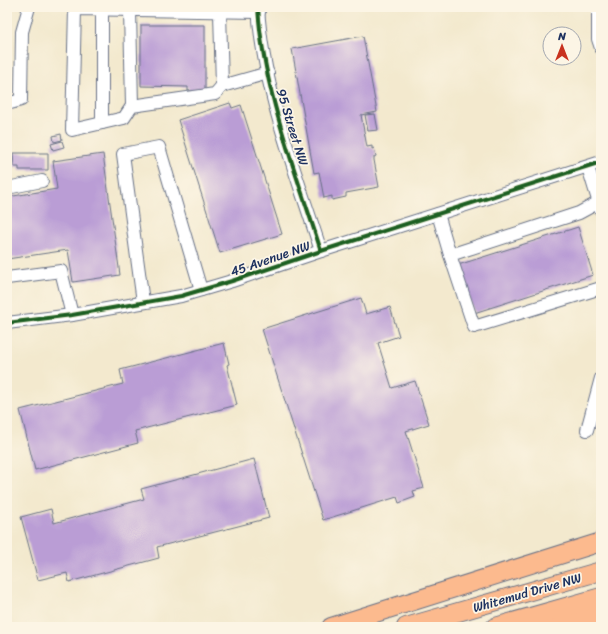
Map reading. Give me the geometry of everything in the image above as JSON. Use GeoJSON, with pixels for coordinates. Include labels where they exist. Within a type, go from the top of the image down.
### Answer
{"type":"FeatureCollection","features":[{"type":"Feature","properties":{"kind":"highway"},"geometry":{"type":"LineString","coordinates":[[331,627],[601,542]]}},
{"type":"Feature","properties":{"kind":"highway","name":"Whitemud Drive NW"},"geometry":{"type":"LineString","coordinates":[[406,627],[601,571]]}},
{"type":"Feature","properties":{"kind":"highway","name":"Whitemud Drive NW"},"geometry":{"type":"LineString","coordinates":[[497,626],[601,597]]}},
{"type":"Feature","properties":{"kind":"highway"},"geometry":{"type":"LineString","coordinates":[[497,626],[601,616]]}},
{"type":"Feature","properties":{"kind":"street"},"geometry":{"type":"LineString","coordinates":[[7,104],[21,100],[22,32],[29,7]]}},
{"type":"Feature","properties":{"kind":"street"},"geometry":{"type":"LineString","coordinates":[[598,7],[598,39],[601,48]]}},
{"type":"Feature","properties":{"kind":"street"},"geometry":{"type":"LineString","coordinates":[[130,10],[132,106],[124,118],[72,130],[75,9],[102,10],[130,10],[220,12],[258,10]]}},
{"type":"Feature","properties":{"kind":"street"},"geometry":{"type":"LineString","coordinates":[[102,10],[102,123]]}},
{"type":"Feature","properties":{"kind":"street","name":"95 Street NW"},"geometry":{"type":"LineString","coordinates":[[258,10],[262,48],[278,114],[321,251]]}},
{"type":"Feature","properties":{"kind":"street"},"geometry":{"type":"LineString","coordinates":[[220,12],[222,86]]}},
{"type":"Feature","properties":{"kind":"street"},"geometry":{"type":"LineString","coordinates":[[132,106],[215,94],[222,86],[268,73]]}},
{"type":"Feature","properties":{"kind":"street"},"geometry":{"type":"LineString","coordinates":[[143,302],[123,154],[159,147],[200,290]]}},
{"type":"Feature","properties":{"kind":"street","name":"45 Avenue NW"},"geometry":{"type":"LineString","coordinates":[[7,323],[72,315],[200,290],[601,162]]}},
{"type":"Feature","properties":{"kind":"street"},"geometry":{"type":"LineString","coordinates":[[450,255],[579,213],[600,204],[588,167]]}},
{"type":"Feature","properties":{"kind":"street"},"geometry":{"type":"LineString","coordinates":[[7,188],[42,181]]}},
{"type":"Feature","properties":{"kind":"street"},"geometry":{"type":"LineString","coordinates":[[438,214],[474,327],[601,288]]}},
{"type":"Feature","properties":{"kind":"street"},"geometry":{"type":"LineString","coordinates":[[7,278],[61,271],[72,315]]}},
{"type":"Feature","properties":{"kind":"street"},"geometry":{"type":"LineString","coordinates":[[587,430],[601,378]]}},
{"type":"Feature","properties":{"kind":"building"},"geometry":{"type":"Polygon","coordinates":[[[141,25],[205,25],[205,91],[188,91],[188,87],[141,86],[141,25]]]}},
{"type":"Feature","properties":{"kind":"building"},"geometry":{"type":"Polygon","coordinates":[[[363,36],[377,112],[361,115],[367,147],[372,146],[372,149],[374,148],[376,156],[374,157],[374,160],[379,187],[346,193],[346,197],[332,200],[332,196],[324,198],[319,172],[314,173],[292,49],[363,36]]]}},
{"type":"Feature","properties":{"kind":"building"},"geometry":{"type":"Polygon","coordinates":[[[230,103],[232,108],[241,105],[282,234],[220,253],[178,120],[230,103]]]}},
{"type":"Feature","properties":{"kind":"building"},"geometry":{"type":"Polygon","coordinates":[[[375,114],[378,130],[368,131],[365,115],[375,114]]]}},
{"type":"Feature","properties":{"kind":"building"},"geometry":{"type":"Polygon","coordinates":[[[61,134],[62,140],[54,142],[53,136],[61,134]]]}},
{"type":"Feature","properties":{"kind":"building"},"geometry":{"type":"Polygon","coordinates":[[[62,141],[64,147],[53,150],[51,144],[62,141]]]}},
{"type":"Feature","properties":{"kind":"building"},"geometry":{"type":"Polygon","coordinates":[[[13,153],[48,153],[48,170],[19,170],[19,167],[14,167],[13,153]]]}},
{"type":"Feature","properties":{"kind":"building"},"geometry":{"type":"Polygon","coordinates":[[[103,154],[120,275],[73,282],[68,250],[7,259],[7,197],[57,189],[53,161],[103,154]]]}},
{"type":"Feature","properties":{"kind":"building"},"geometry":{"type":"Polygon","coordinates":[[[578,227],[593,275],[474,313],[458,265],[578,227]]]}},
{"type":"Feature","properties":{"kind":"building"},"geometry":{"type":"Polygon","coordinates":[[[361,298],[366,314],[390,307],[399,336],[378,343],[392,388],[415,381],[429,424],[406,431],[424,488],[413,491],[415,497],[399,503],[397,497],[323,520],[262,329],[361,298]]]}},
{"type":"Feature","properties":{"kind":"building"},"geometry":{"type":"Polygon","coordinates":[[[224,343],[229,364],[227,365],[237,405],[135,431],[138,443],[35,470],[20,410],[123,384],[120,370],[224,343]]]}},
{"type":"Feature","properties":{"kind":"building"},"geometry":{"type":"Polygon","coordinates":[[[254,459],[269,518],[157,547],[159,558],[69,582],[67,573],[38,580],[21,517],[51,509],[54,523],[144,499],[141,489],[254,459]]]}},
{"type":"Feature","properties":{"kind":"cycle path"},"geometry":{"type":"LineString","coordinates":[[258,7],[266,69],[282,131],[321,251]]}},
{"type":"Feature","properties":{"kind":"cycle path"},"geometry":{"type":"LineString","coordinates":[[7,323],[72,315],[181,296],[232,281],[321,251],[601,162]]}}]}
